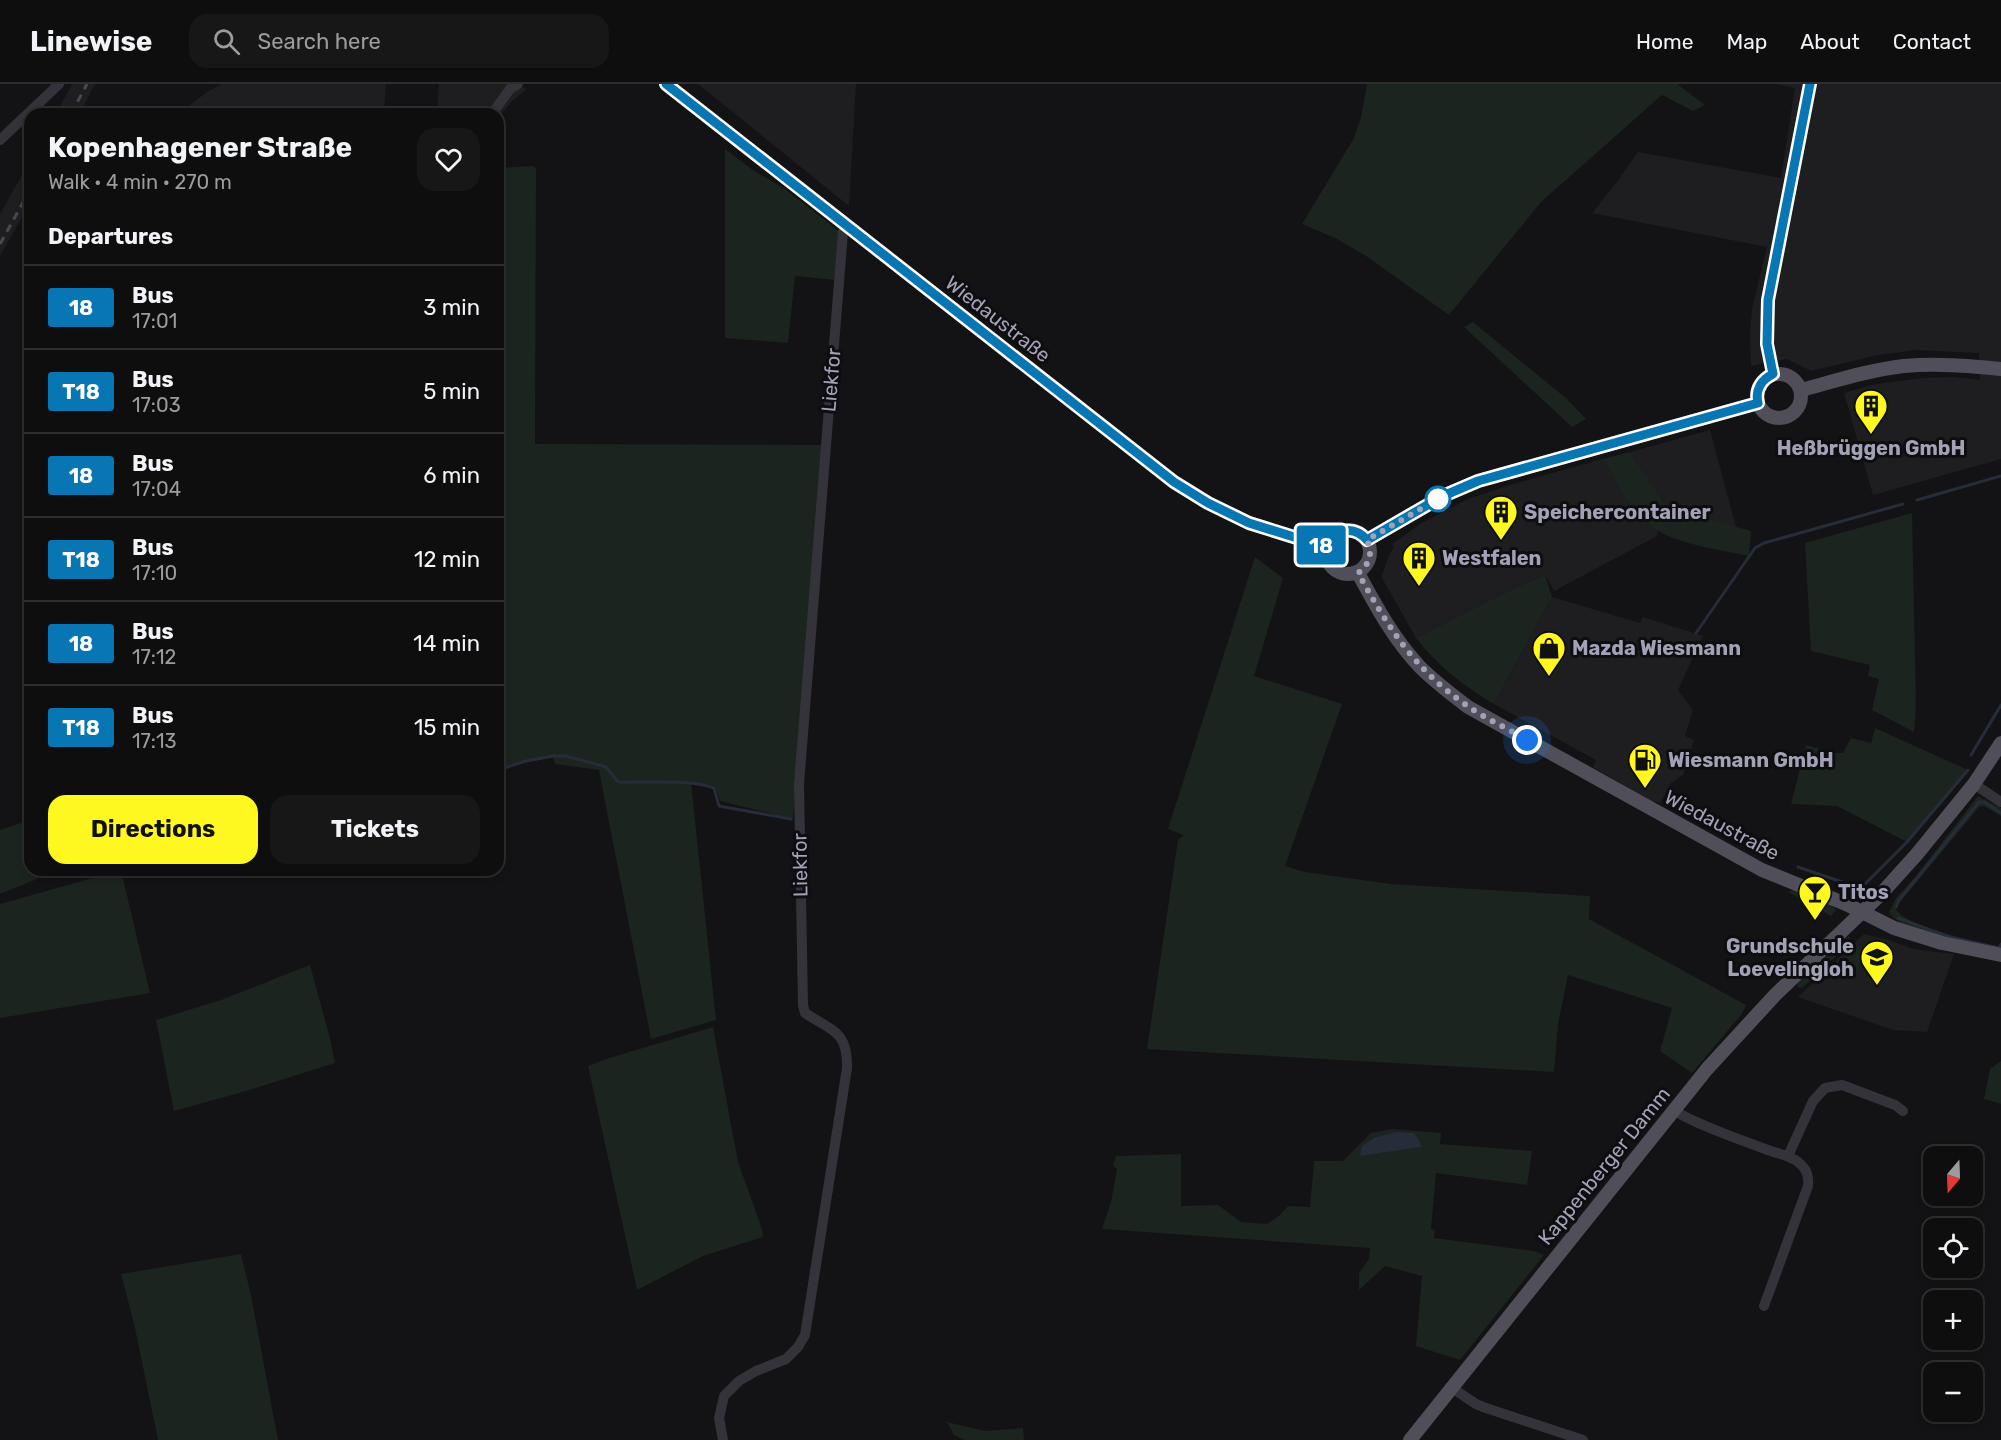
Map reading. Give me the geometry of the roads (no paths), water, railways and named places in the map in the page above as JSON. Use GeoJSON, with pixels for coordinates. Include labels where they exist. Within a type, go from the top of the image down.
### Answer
{"type":"FeatureCollection","features":[{"type":"Feature","properties":{"kind":"main road","name":"Wiedaustraße"},"geometry":{"type":"LineString","coordinates":[[666,84],[1174,482],[1208,503],[1249,523],[1326,547]]}},
{"type":"Feature","properties":{"kind":"main road"},"geometry":{"type":"LineString","coordinates":[[1801,390],[1860,374],[1903,366],[1941,364],[2001,369]]}},
{"type":"Feature","properties":{"kind":"main road"},"geometry":{"type":"LineString","coordinates":[[1773,374],[1788,375],[1801,390],[1800,405],[1790,416],[1782,418],[1769,416],[1758,403],[1759,386],[1773,374]]}},
{"type":"Feature","properties":{"kind":"main road"},"geometry":{"type":"LineString","coordinates":[[1367,540],[1443,496],[1488,477],[1758,403]]}},
{"type":"Feature","properties":{"kind":"main road"},"geometry":{"type":"LineString","coordinates":[[1344,530],[1357,532],[1367,540],[1370,548],[1369,561],[1358,573],[1346,575],[1334,570],[1326,558],[1326,547],[1331,537],[1344,530]]}},
{"type":"Feature","properties":{"kind":"main road","name":"Wiedaustraße"},"geometry":{"type":"LineString","coordinates":[[1358,573],[1387,624],[1419,666],[1468,707],[1761,870],[1894,928],[1942,943],[2001,955]]}},
{"type":"Feature","properties":{"kind":"main road"},"geometry":{"type":"LineString","coordinates":[[1863,913],[1917,854],[1974,784],[2001,743]]}},
{"type":"Feature","properties":{"kind":"main road","name":"Kappenberger Damm"},"geometry":{"type":"LineString","coordinates":[[1410,1440],[1673,1110],[1742,1030],[1863,913]]}},
{"type":"Feature","properties":{"kind":"street"},"geometry":{"type":"LineString","coordinates":[[34,108],[59,84]]}},
{"type":"Feature","properties":{"kind":"street"},"geometry":{"type":"LineString","coordinates":[[1773,374],[1767,344],[1768,300],[1810,84]]}},
{"type":"Feature","properties":{"kind":"street"},"geometry":{"type":"LineString","coordinates":[[496,108],[513,86]]}},
{"type":"Feature","properties":{"kind":"street"},"geometry":{"type":"LineString","coordinates":[[0,141],[24,118]]}},
{"type":"Feature","properties":{"kind":"street","name":"Liekfor"},"geometry":{"type":"LineString","coordinates":[[723,1440],[719,1418],[724,1396],[739,1381],[756,1371],[786,1359],[798,1347],[804,1335],[847,1068],[845,1044],[839,1035],[805,1013],[803,1005],[799,820],[800,773],[833,350],[843,232],[846,224]]}},
{"type":"Feature","properties":{"kind":"street"},"geometry":{"type":"LineString","coordinates":[[1974,784],[2001,802]]}},
{"type":"Feature","properties":{"kind":"street"},"geometry":{"type":"LineString","coordinates":[[1788,1156],[1813,1101],[1825,1088],[1842,1085],[1895,1105],[1903,1111]]}},
{"type":"Feature","properties":{"kind":"street"},"geometry":{"type":"LineString","coordinates":[[1673,1110],[1697,1122],[1788,1156],[1805,1168],[1809,1178],[1808,1186],[1764,1306]]}},
{"type":"Feature","properties":{"kind":"street"},"geometry":{"type":"LineString","coordinates":[[1452,1388],[1486,1408],[1583,1440]]}},
{"type":"Feature","properties":{"kind":"water"},"geometry":{"type":"Polygon","coordinates":[[[1396,1132],[1414,1133],[1421,1147],[1360,1156],[1362,1146],[1374,1138],[1396,1132]]]}},
{"type":"Feature","properties":{"kind":"waterway"},"geometry":{"type":"LineString","coordinates":[[1917,500],[2001,476]]}},
{"type":"Feature","properties":{"kind":"waterway"},"geometry":{"type":"LineString","coordinates":[[1696,633],[1755,548],[1764,543],[1903,504]]}},
{"type":"Feature","properties":{"kind":"waterway"},"geometry":{"type":"LineString","coordinates":[[1971,755],[2001,705]]}},
{"type":"Feature","properties":{"kind":"waterway"},"geometry":{"type":"LineString","coordinates":[[504,768],[526,761],[566,756],[606,767],[618,782],[681,782],[705,785],[714,788],[719,806],[791,819]]}},
{"type":"Feature","properties":{"kind":"waterway"},"geometry":{"type":"LineString","coordinates":[[1798,867],[1854,886],[1863,886],[1907,842],[1968,770]]}},
{"type":"Feature","properties":{"kind":"waterway"},"geometry":{"type":"LineString","coordinates":[[1896,907],[1899,900],[1979,802],[1984,802],[2001,813]]}},
{"type":"Feature","properties":{"kind":"waterway"},"geometry":{"type":"LineString","coordinates":[[1898,918],[1949,937],[1999,948],[2001,944]]}},
{"type":"Feature","properties":{"kind":"railway"},"geometry":{"type":"LineString","coordinates":[[74,108],[87,84]]}},
{"type":"Feature","properties":{"kind":"railway"},"geometry":{"type":"LineString","coordinates":[[0,244],[24,201]]}},
{"type":"Feature","properties":{"kind":"place","name":"Heßbrüggen GmbH"},"geometry":{"type":"Point","coordinates":[1871,435]}},
{"type":"Feature","properties":{"kind":"place","name":"Speichercontainer"},"geometry":{"type":"Point","coordinates":[1501,541]}},
{"type":"Feature","properties":{"kind":"place","name":"Westfalen"},"geometry":{"type":"Point","coordinates":[1419,587]}},
{"type":"Feature","properties":{"kind":"place","name":"Mazda Wiesmann"},"geometry":{"type":"Point","coordinates":[1549,677]}},
{"type":"Feature","properties":{"kind":"place","name":"Wiesmann GmbH"},"geometry":{"type":"Point","coordinates":[1645,789]}},
{"type":"Feature","properties":{"kind":"place","name":"Titos"},"geometry":{"type":"Point","coordinates":[1815,921]}},
{"type":"Feature","properties":{"kind":"place","name":"Grundschule Loevelingloh"},"geometry":{"type":"Point","coordinates":[1877,986]}}]}
